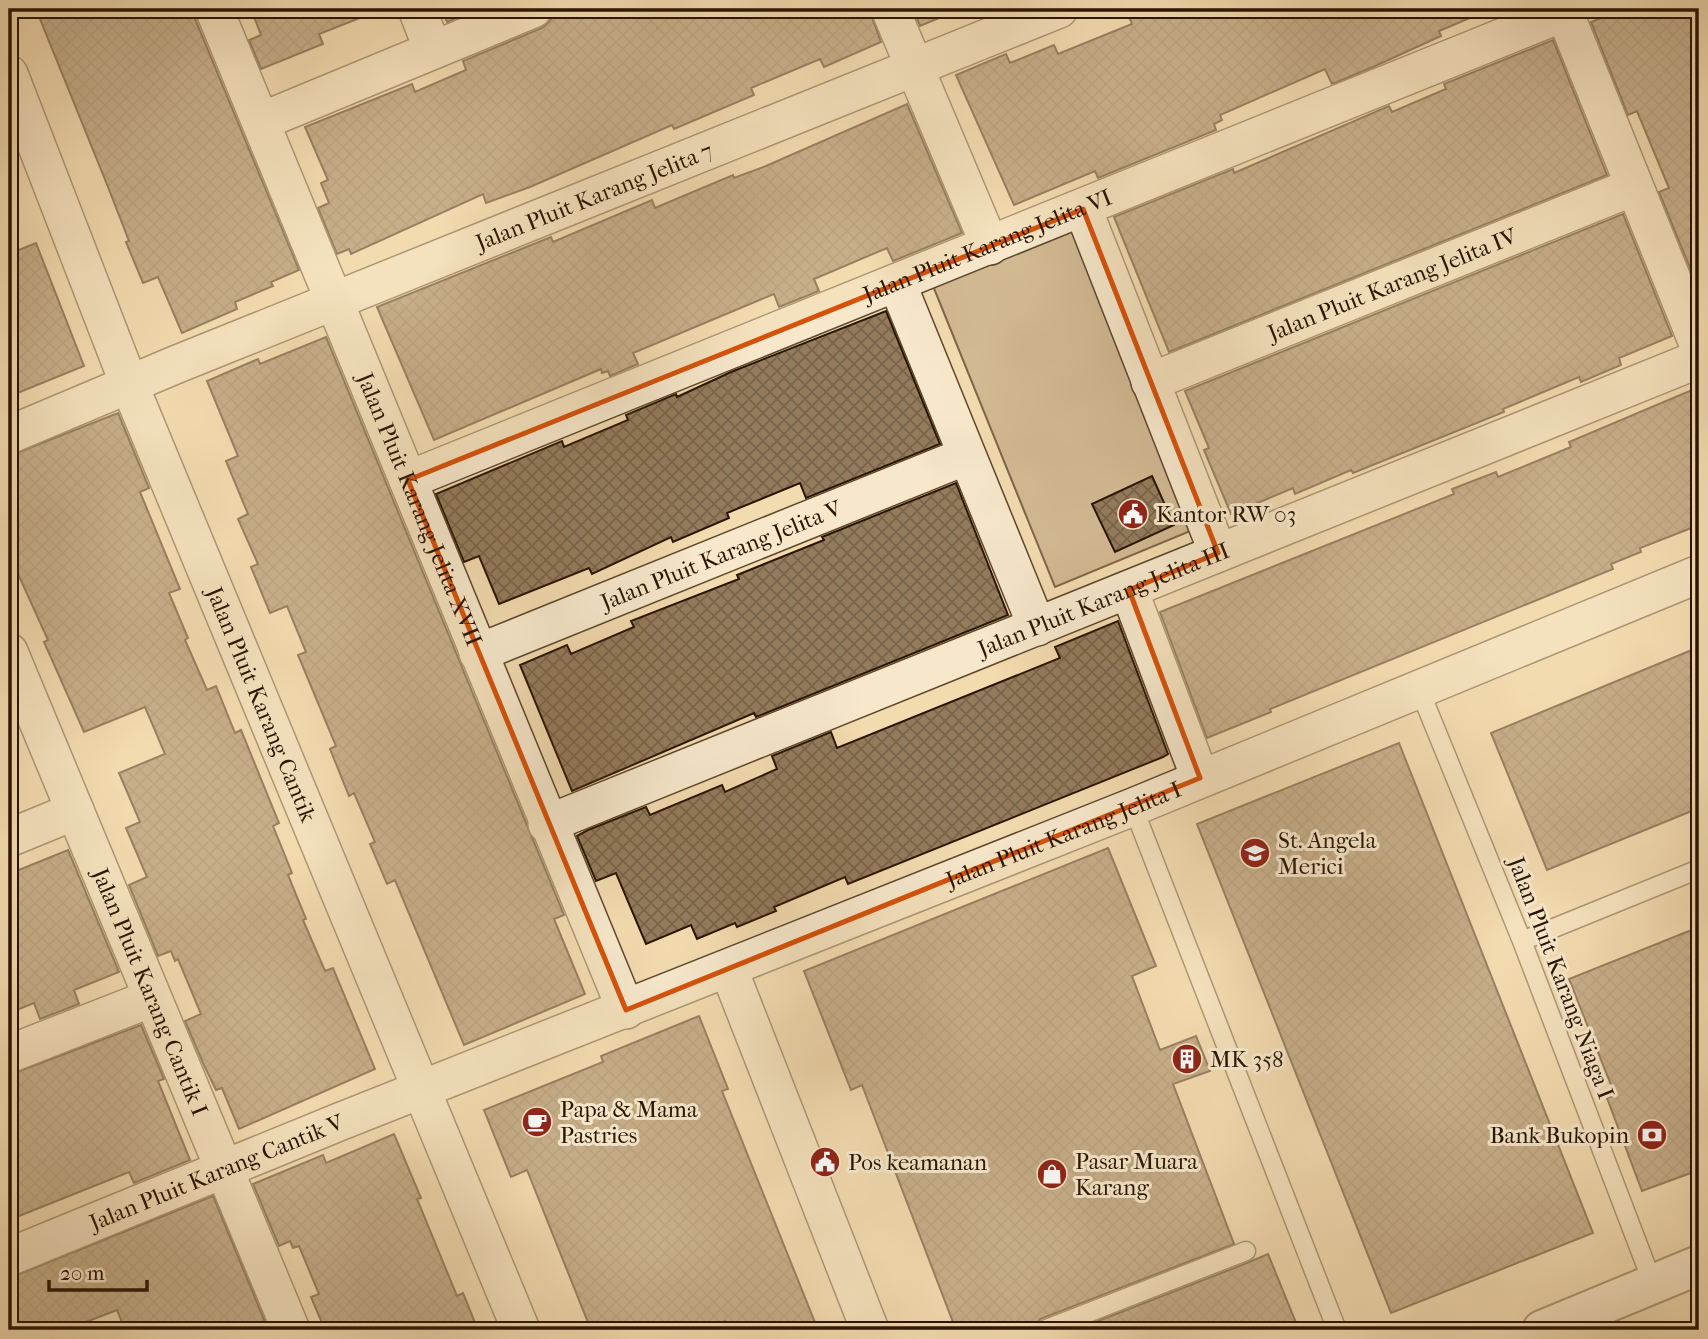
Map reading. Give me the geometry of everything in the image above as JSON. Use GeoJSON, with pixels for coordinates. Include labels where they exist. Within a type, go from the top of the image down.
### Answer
{"type":"FeatureCollection","features":[{"type":"Feature","properties":{"kind":"street","name":"Jalan Pluit Karang Jelita XVII"},"geometry":{"type":"LineString","coordinates":[[214,9],[547,824],[626,1010]]}},
{"type":"Feature","properties":{"kind":"street"},"geometry":{"type":"LineString","coordinates":[[417,9],[433,50]]}},
{"type":"Feature","properties":{"kind":"street"},"geometry":{"type":"LineString","coordinates":[[262,121],[533,9]]}},
{"type":"Feature","properties":{"kind":"street"},"geometry":{"type":"LineString","coordinates":[[890,9],[990,246]]}},
{"type":"Feature","properties":{"kind":"street","name":"Jalan Pluit Karang Jelita 7"},"geometry":{"type":"LineString","coordinates":[[9,435],[914,65],[1059,9]]}},
{"type":"Feature","properties":{"kind":"street"},"geometry":{"type":"LineString","coordinates":[[1564,10],[1633,187],[1699,345]]}},
{"type":"Feature","properties":{"kind":"street","name":"Jalan Pluit Karang Jelita VI"},"geometry":{"type":"LineString","coordinates":[[408,480],[1083,209],[1564,10]]}},
{"type":"Feature","properties":{"kind":"street","name":"Jalan Pluit Karang Cantik"},"geometry":{"type":"LineString","coordinates":[[9,74],[129,384],[423,1088],[521,1330]]}},
{"type":"Feature","properties":{"kind":"street","name":"Jalan Pluit Karang Jelita IV"},"geometry":{"type":"LineString","coordinates":[[1150,382],[1633,187]]}},
{"type":"Feature","properties":{"kind":"street"},"geometry":{"type":"LineString","coordinates":[[1083,209],[1218,553]]}},
{"type":"Feature","properties":{"kind":"street"},"geometry":{"type":"LineString","coordinates":[[897,284],[1037,627]]}},
{"type":"Feature","properties":{"kind":"street","name":"Jalan Pluit Karang Jelita III"},"geometry":{"type":"LineString","coordinates":[[547,824],[1699,359]]}},
{"type":"Feature","properties":{"kind":"street","name":"Jalan Pluit Karang Jelita V"},"geometry":{"type":"LineString","coordinates":[[478,653],[966,456]]}},
{"type":"Feature","properties":{"kind":"street","name":"Jalan Pluit Karang Jelita I"},"geometry":{"type":"LineString","coordinates":[[423,1088],[729,970],[1420,691],[1699,574]]}},
{"type":"Feature","properties":{"kind":"street"},"geometry":{"type":"LineString","coordinates":[[1129,590],[1200,778]]}},
{"type":"Feature","properties":{"kind":"street","name":"Jalan Pluit Karang Cantik I"},"geometry":{"type":"LineString","coordinates":[[9,652],[291,1330]]}},
{"type":"Feature","properties":{"kind":"street"},"geometry":{"type":"LineString","coordinates":[[9,838],[75,811]]}},
{"type":"Feature","properties":{"kind":"street"},"geometry":{"type":"LineString","coordinates":[[729,970],[870,1330]]}},
{"type":"Feature","properties":{"kind":"street"},"geometry":{"type":"LineString","coordinates":[[9,1054],[152,998]]}},
{"type":"Feature","properties":{"kind":"street","name":"Jalan Pluit Karang Cantik V"},"geometry":{"type":"LineString","coordinates":[[9,1257],[423,1088]]}},
{"type":"Feature","properties":{"kind":"street"},"geometry":{"type":"LineString","coordinates":[[1542,1330],[1699,1265]]}},
{"type":"Feature","properties":{"kind":"lane","name":"Jalan Pluit Karang Niaga I"},"geometry":{"type":"LineString","coordinates":[[1420,691],[1522,941],[1653,1284]]}},
{"type":"Feature","properties":{"kind":"lane"},"geometry":{"type":"LineString","coordinates":[[1133,807],[1338,1330]]}},
{"type":"Feature","properties":{"kind":"lane"},"geometry":{"type":"LineString","coordinates":[[1522,941],[1699,869]]}},
{"type":"Feature","properties":{"kind":"lane"},"geometry":{"type":"LineString","coordinates":[[1044,1330],[1246,1251]]}},
{"type":"Feature","properties":{"kind":"highlighted area"},"geometry":{"type":"Polygon","coordinates":[[[1083,209],[1218,553],[1129,590],[1200,778],[626,1010],[408,480],[1083,209]]]}},
{"type":"Feature","properties":{"kind":"shaded area"},"geometry":{"type":"Polygon","coordinates":[[[1077,227],[1200,527],[1055,587],[933,286],[1077,227]]]}},
{"type":"Feature","properties":{"kind":"building"},"geometry":{"type":"Polygon","coordinates":[[[36,9],[191,9],[299,270],[271,282],[273,286],[235,302],[237,309],[182,333],[158,277],[143,283],[108,187],[36,9]]]}},
{"type":"Feature","properties":{"kind":"building"},"geometry":{"type":"Polygon","coordinates":[[[251,9],[380,10],[319,34],[323,44],[261,69],[249,40],[261,35],[251,9]]]}},
{"type":"Feature","properties":{"kind":"building"},"geometry":{"type":"Polygon","coordinates":[[[442,9],[479,9],[447,22],[442,9]]]}},
{"type":"Feature","properties":{"kind":"building"},"geometry":{"type":"Polygon","coordinates":[[[554,9],[869,9],[881,42],[824,67],[820,59],[751,88],[754,95],[674,129],[672,125],[530,187],[486,203],[483,194],[351,254],[349,249],[337,254],[318,208],[329,203],[321,183],[328,180],[305,127],[412,84],[415,92],[466,70],[463,61],[542,28],[550,21],[554,9]]]}},
{"type":"Feature","properties":{"kind":"building"},"geometry":{"type":"Polygon","coordinates":[[[913,9],[961,9],[920,26],[913,9]]]}},
{"type":"Feature","properties":{"kind":"building"},"geometry":{"type":"Polygon","coordinates":[[[1126,9],[1491,9],[1439,31],[1441,36],[1332,84],[1325,69],[1220,115],[1222,120],[1214,124],[1216,130],[1098,178],[1095,171],[1014,205],[956,75],[1006,54],[1010,63],[1054,45],[1058,54],[1132,24],[1126,9]]]}},
{"type":"Feature","properties":{"kind":"building"},"geometry":{"type":"Polygon","coordinates":[[[1607,9],[1699,9],[1699,290],[1659,192],[1669,188],[1637,111],[1628,115],[1591,22],[1609,15],[1607,9]]]}},
{"type":"Feature","properties":{"kind":"building"},"geometry":{"type":"Polygon","coordinates":[[[1553,40],[1607,175],[1169,352],[1114,217],[1233,169],[1234,173],[1389,106],[1392,112],[1446,89],[1444,84],[1553,40]]]}},
{"type":"Feature","properties":{"kind":"building"},"geometry":{"type":"Polygon","coordinates":[[[907,104],[962,233],[893,261],[887,248],[814,279],[819,291],[779,307],[774,294],[633,353],[638,364],[610,376],[608,371],[602,373],[601,369],[434,440],[377,307],[551,237],[553,242],[652,200],[655,208],[733,175],[734,178],[766,166],[907,104]]]}},
{"type":"Feature","properties":{"kind":"building"},"geometry":{"type":"Polygon","coordinates":[[[1623,214],[1672,336],[1619,358],[1621,365],[1581,382],[1579,377],[1503,409],[1504,412],[1353,473],[1351,470],[1295,494],[1293,488],[1231,514],[1204,450],[1209,448],[1185,391],[1623,214]]]}},
{"type":"Feature","properties":{"kind":"building"},"geometry":{"type":"Polygon","coordinates":[[[36,243],[84,366],[10,396],[16,409],[9,412],[9,254],[36,243]]]}},
{"type":"Feature","properties":{"kind":"building"},"geometry":{"type":"Polygon","coordinates":[[[886,311],[940,444],[806,498],[800,483],[727,513],[729,518],[673,542],[671,537],[592,574],[589,568],[499,604],[479,556],[464,562],[436,494],[562,441],[564,447],[628,420],[626,415],[676,394],[677,397],[731,372],[886,311]]]}},
{"type":"Feature","properties":{"kind":"building"},"geometry":{"type":"Polygon","coordinates":[[[326,337],[564,915],[554,919],[585,994],[464,1045],[395,880],[387,884],[370,844],[375,842],[354,793],[349,796],[330,749],[336,746],[298,655],[306,652],[287,606],[270,613],[251,567],[258,564],[238,519],[248,514],[226,461],[238,456],[207,381],[258,359],[260,364],[326,337]]]}},
{"type":"Feature","properties":{"kind":"building"},"geometry":{"type":"Polygon","coordinates":[[[1699,387],[1699,525],[1640,548],[1641,552],[1611,564],[1613,569],[1270,709],[1271,712],[1207,738],[1160,612],[1454,494],[1452,489],[1496,472],[1498,477],[1571,447],[1569,442],[1699,387]]]}},
{"type":"Feature","properties":{"kind":"building"},"geometry":{"type":"Polygon","coordinates":[[[118,413],[149,488],[140,492],[180,589],[169,593],[188,638],[185,640],[207,690],[216,686],[235,733],[241,730],[279,823],[273,826],[292,873],[288,875],[306,919],[303,920],[325,971],[333,968],[375,1069],[239,1129],[222,1088],[216,1090],[185,1021],[201,1014],[178,959],[175,961],[171,951],[158,956],[129,885],[147,877],[126,828],[140,822],[119,773],[165,754],[145,707],[84,732],[44,642],[48,640],[9,554],[9,456],[118,413]]]}},
{"type":"Feature","properties":{"kind":"building","name":"Kantor RW 03"},"geometry":{"type":"Polygon","coordinates":[[[1152,476],[1174,525],[1115,552],[1092,504],[1152,476]]]}},
{"type":"Feature","properties":{"kind":"building"},"geometry":{"type":"Polygon","coordinates":[[[956,483],[1008,615],[756,717],[754,713],[572,791],[520,665],[567,645],[571,654],[634,627],[631,621],[739,579],[737,575],[824,540],[822,537],[956,483]]]}},
{"type":"Feature","properties":{"kind":"building"},"geometry":{"type":"Polygon","coordinates":[[[1118,621],[1168,754],[1163,757],[848,884],[845,877],[774,907],[776,911],[737,927],[735,923],[697,939],[691,925],[646,944],[616,873],[596,881],[577,836],[588,830],[646,807],[650,815],[722,785],[725,792],[777,769],[772,756],[831,732],[837,748],[1060,658],[1055,647],[1118,621]]]}},
{"type":"Feature","properties":{"kind":"building"},"geometry":{"type":"Polygon","coordinates":[[[1699,647],[1699,808],[1547,870],[1491,733],[1699,647]]]}},
{"type":"Feature","properties":{"kind":"building"},"geometry":{"type":"Polygon","coordinates":[[[1399,743],[1593,1233],[1391,1313],[1197,824],[1399,743]]]}},
{"type":"Feature","properties":{"kind":"building"},"geometry":{"type":"Polygon","coordinates":[[[1108,848],[1156,966],[1132,976],[1160,1050],[1196,1036],[1210,1071],[1173,1084],[1234,1244],[1040,1319],[1033,1330],[956,1330],[862,1085],[851,1090],[804,971],[1108,848]]]}},
{"type":"Feature","properties":{"kind":"building"},"geometry":{"type":"Polygon","coordinates":[[[68,850],[119,972],[74,990],[79,1004],[40,1019],[34,1003],[9,1013],[9,874],[68,850]]]}},
{"type":"Feature","properties":{"kind":"building"},"geometry":{"type":"Polygon","coordinates":[[[1699,927],[1699,1170],[1642,1191],[1607,1098],[1615,1095],[1569,979],[1699,927]]]}},
{"type":"Feature","properties":{"kind":"building"},"geometry":{"type":"Polygon","coordinates":[[[699,1016],[728,1089],[722,1091],[818,1330],[729,1330],[725,1321],[702,1330],[591,1330],[527,1170],[511,1177],[484,1110],[603,1062],[601,1056],[699,1016]]]}},
{"type":"Feature","properties":{"kind":"building"},"geometry":{"type":"Polygon","coordinates":[[[141,1025],[164,1079],[158,1081],[190,1160],[134,1183],[129,1172],[9,1220],[9,1075],[141,1025]]]}},
{"type":"Feature","properties":{"kind":"building"},"geometry":{"type":"Polygon","coordinates":[[[394,1134],[421,1198],[417,1199],[457,1296],[463,1293],[478,1330],[325,1330],[311,1297],[319,1294],[299,1246],[293,1248],[290,1241],[279,1246],[253,1184],[323,1155],[326,1163],[394,1134]]]}},
{"type":"Feature","properties":{"kind":"building"},"geometry":{"type":"Polygon","coordinates":[[[213,1196],[265,1322],[246,1330],[125,1330],[117,1310],[65,1330],[9,1330],[9,1278],[213,1196]]]}},
{"type":"Feature","properties":{"kind":"building"},"geometry":{"type":"Polygon","coordinates":[[[1268,1254],[1299,1330],[1075,1330],[1242,1265],[1268,1254]]]}},
{"type":"Feature","properties":{"kind":"place","name":"Kantor RW 03"},"geometry":{"type":"Point","coordinates":[1133,514]}},
{"type":"Feature","properties":{"kind":"place","name":"St. Angela Merici"},"geometry":{"type":"Point","coordinates":[1255,853]}},
{"type":"Feature","properties":{"kind":"place","name":"MK 358"},"geometry":{"type":"Point","coordinates":[1187,1059]}},
{"type":"Feature","properties":{"kind":"place","name":"Papa & Mama Pastries"},"geometry":{"type":"Point","coordinates":[537,1122]}},
{"type":"Feature","properties":{"kind":"place","name":"Bank Bukopin"},"geometry":{"type":"Point","coordinates":[1652,1135]}},
{"type":"Feature","properties":{"kind":"place","name":"Pos keamanan"},"geometry":{"type":"Point","coordinates":[825,1162]}},
{"type":"Feature","properties":{"kind":"place","name":"Pasar Muara Karang"},"geometry":{"type":"Point","coordinates":[1052,1174]}}]}
